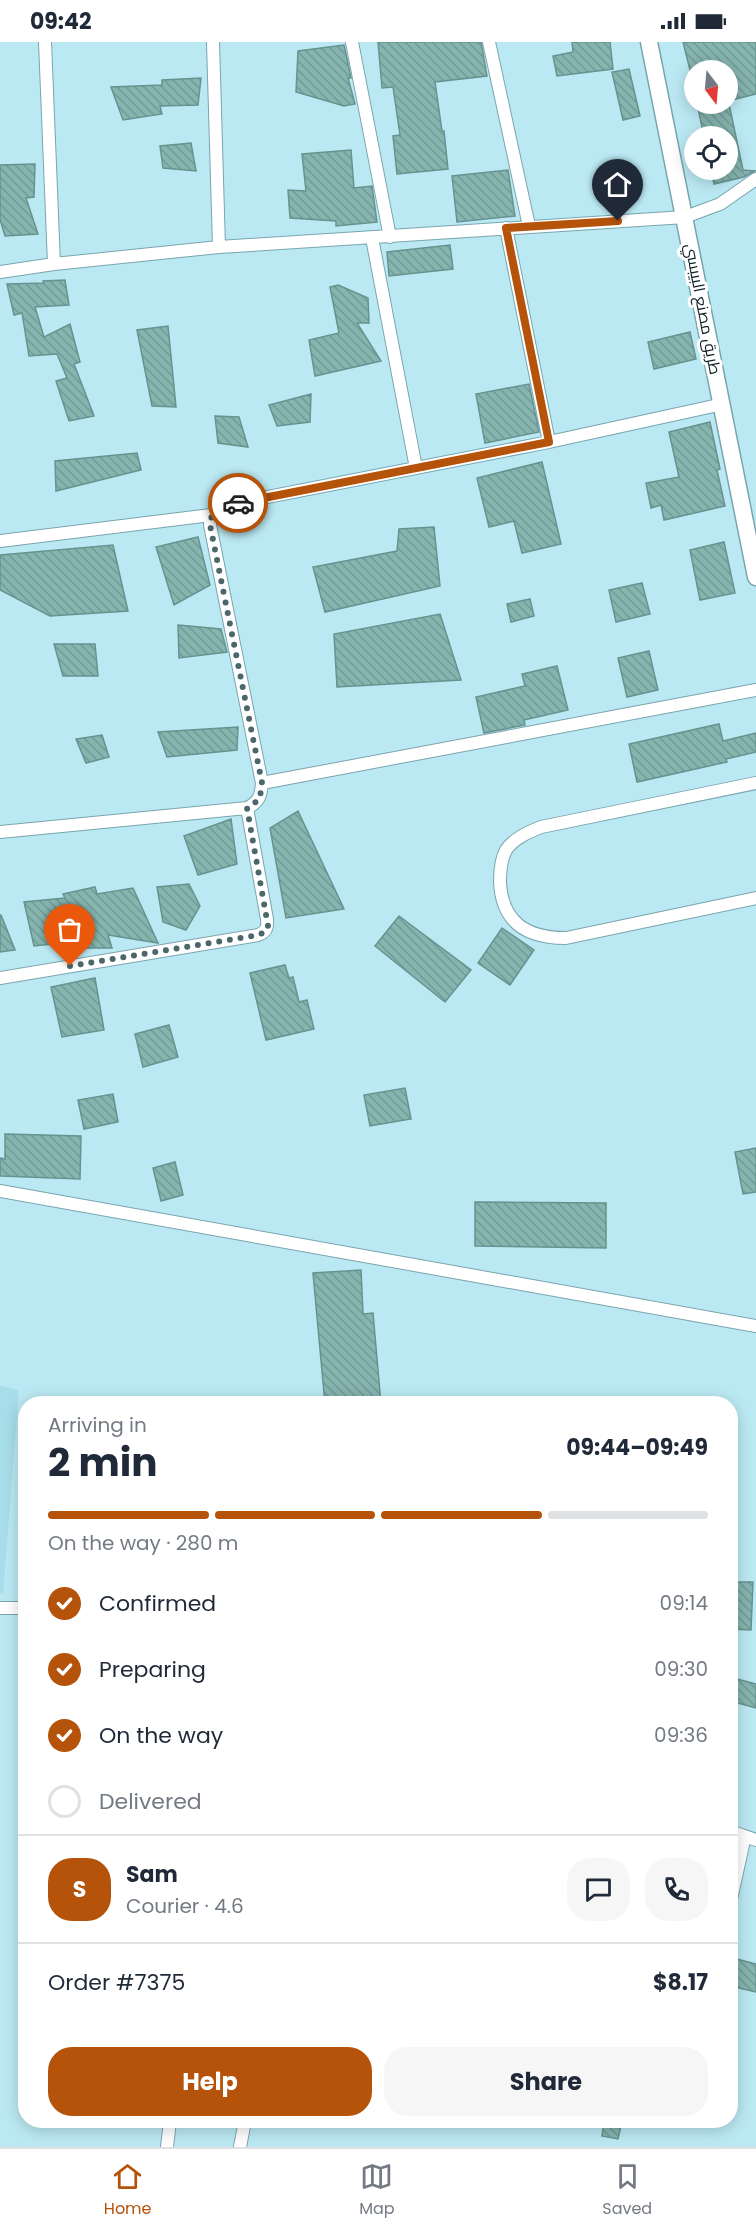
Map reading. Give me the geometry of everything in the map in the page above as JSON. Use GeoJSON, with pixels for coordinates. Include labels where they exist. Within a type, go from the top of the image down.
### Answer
{"type":"FeatureCollection","features":[{"type":"Feature","properties":{"kind":"main road","name":"طريق مصنع البيبسي"},"geometry":{"type":"LineString","coordinates":[[649,42],[756,577]]}},
{"type":"Feature","properties":{"kind":"street"},"geometry":{"type":"LineString","coordinates":[[45,42],[54,264]]}},
{"type":"Feature","properties":{"kind":"street"},"geometry":{"type":"LineString","coordinates":[[213,42],[219,247]]}},
{"type":"Feature","properties":{"kind":"street"},"geometry":{"type":"LineString","coordinates":[[352,42],[390,237]]}},
{"type":"Feature","properties":{"kind":"street"},"geometry":{"type":"LineString","coordinates":[[489,42],[529,226]]}},
{"type":"Feature","properties":{"kind":"street"},"geometry":{"type":"LineString","coordinates":[[0,272],[54,264],[219,247],[685,217],[720,204],[756,179]]}},
{"type":"Feature","properties":{"kind":"street"},"geometry":{"type":"LineString","coordinates":[[506,228],[549,442]]}},
{"type":"Feature","properties":{"kind":"street"},"geometry":{"type":"LineString","coordinates":[[372,238],[416,468]]}},
{"type":"Feature","properties":{"kind":"street"},"geometry":{"type":"LineString","coordinates":[[0,832],[247,808],[257,803],[261,795],[262,783],[210,525],[211,515],[216,508],[549,442],[723,404]]}},
{"type":"Feature","properties":{"kind":"street"},"geometry":{"type":"LineString","coordinates":[[0,541],[211,515]]}},
{"type":"Feature","properties":{"kind":"street"},"geometry":{"type":"LineString","coordinates":[[262,783],[756,690]]}},
{"type":"Feature","properties":{"kind":"street"},"geometry":{"type":"LineString","coordinates":[[756,783],[541,827],[522,835],[506,850],[500,870],[501,893],[507,912],[523,929],[545,938],[566,938],[756,898]]}},
{"type":"Feature","properties":{"kind":"street"},"geometry":{"type":"LineString","coordinates":[[0,978],[265,932],[268,926],[267,919],[247,808]]}},
{"type":"Feature","properties":{"kind":"street"},"geometry":{"type":"LineString","coordinates":[[0,1191],[756,1326]]}},
{"type":"Feature","properties":{"kind":"street"},"geometry":{"type":"LineString","coordinates":[[0,1608],[18,1608]]}},
{"type":"Feature","properties":{"kind":"street"},"geometry":{"type":"LineString","coordinates":[[738,1878],[750,1838]]}},
{"type":"Feature","properties":{"kind":"street"},"geometry":{"type":"LineString","coordinates":[[166,2147],[169,2128]]}},
{"type":"Feature","properties":{"kind":"street"},"geometry":{"type":"LineString","coordinates":[[240,2147],[243,2128]]}},
{"type":"Feature","properties":{"kind":"shaded area"},"geometry":{"type":"Polygon","coordinates":[[[0,1386],[19,1390],[3,1594],[0,1593],[0,1386]]]}},
{"type":"Feature","properties":{"kind":"building"},"geometry":{"type":"Polygon","coordinates":[[[378,42],[481,42],[487,76],[435,82],[448,169],[397,174],[393,136],[400,135],[393,87],[382,88],[378,42]]]}},
{"type":"Feature","properties":{"kind":"building"},"geometry":{"type":"Polygon","coordinates":[[[572,42],[610,42],[613,69],[557,76],[553,56],[573,52],[572,42]]]}},
{"type":"Feature","properties":{"kind":"building"},"geometry":{"type":"Polygon","coordinates":[[[683,42],[756,42],[756,94],[738,98],[738,60],[688,60],[683,42]]]}},
{"type":"Feature","properties":{"kind":"building"},"geometry":{"type":"Polygon","coordinates":[[[344,45],[351,78],[348,78],[355,104],[344,106],[296,92],[298,51],[344,45]]]}},
{"type":"Feature","properties":{"kind":"building"},"geometry":{"type":"Polygon","coordinates":[[[629,69],[640,116],[623,120],[612,72],[629,69]]]}},
{"type":"Feature","properties":{"kind":"building"},"geometry":{"type":"Polygon","coordinates":[[[201,78],[198,105],[160,106],[162,114],[123,120],[111,87],[162,85],[162,80],[201,78]]]}},
{"type":"Feature","properties":{"kind":"building"},"geometry":{"type":"Polygon","coordinates":[[[699,114],[731,114],[734,126],[702,126],[699,114]]]}},
{"type":"Feature","properties":{"kind":"building"},"geometry":{"type":"Polygon","coordinates":[[[191,143],[196,171],[163,168],[160,146],[191,143]]]}},
{"type":"Feature","properties":{"kind":"building"},"geometry":{"type":"Polygon","coordinates":[[[738,146],[743,170],[755,171],[738,178],[738,146]]]}},
{"type":"Feature","properties":{"kind":"building"},"geometry":{"type":"Polygon","coordinates":[[[351,150],[354,188],[372,186],[377,222],[336,226],[336,221],[290,218],[288,190],[306,191],[302,154],[351,150]]]}},
{"type":"Feature","properties":{"kind":"building"},"geometry":{"type":"Polygon","coordinates":[[[35,164],[34,197],[26,198],[38,234],[5,236],[0,219],[0,165],[35,164]]]}},
{"type":"Feature","properties":{"kind":"building"},"geometry":{"type":"Polygon","coordinates":[[[508,170],[515,216],[457,222],[452,176],[508,170]]]}},
{"type":"Feature","properties":{"kind":"building"},"geometry":{"type":"Polygon","coordinates":[[[713,180],[731,180],[714,184],[713,180]]]}},
{"type":"Feature","properties":{"kind":"building"},"geometry":{"type":"Polygon","coordinates":[[[450,245],[453,269],[389,276],[387,252],[450,245]]]}},
{"type":"Feature","properties":{"kind":"building"},"geometry":{"type":"Polygon","coordinates":[[[65,280],[69,305],[35,307],[44,337],[70,324],[80,362],[74,364],[94,416],[69,421],[56,381],[67,378],[57,354],[29,356],[22,313],[14,315],[7,284],[65,280]]]}},
{"type":"Feature","properties":{"kind":"building"},"geometry":{"type":"Polygon","coordinates":[[[338,285],[368,298],[369,323],[357,323],[381,361],[315,376],[309,340],[339,333],[330,287],[338,285]]]}},
{"type":"Feature","properties":{"kind":"building"},"geometry":{"type":"Polygon","coordinates":[[[168,326],[176,407],[152,406],[137,330],[168,326]]]}},
{"type":"Feature","properties":{"kind":"building"},"geometry":{"type":"Polygon","coordinates":[[[690,332],[696,359],[654,369],[648,342],[690,332]]]}},
{"type":"Feature","properties":{"kind":"building"},"geometry":{"type":"Polygon","coordinates":[[[529,384],[539,432],[485,443],[476,394],[529,384]]]}},
{"type":"Feature","properties":{"kind":"building"},"geometry":{"type":"Polygon","coordinates":[[[311,394],[310,422],[277,426],[269,405],[311,394]]]}},
{"type":"Feature","properties":{"kind":"building"},"geometry":{"type":"Polygon","coordinates":[[[215,416],[239,417],[248,447],[218,443],[215,416]]]}},
{"type":"Feature","properties":{"kind":"building"},"geometry":{"type":"Polygon","coordinates":[[[710,422],[725,506],[664,520],[661,505],[651,508],[646,483],[679,477],[669,432],[710,422]]]}},
{"type":"Feature","properties":{"kind":"building"},"geometry":{"type":"Polygon","coordinates":[[[137,453],[141,470],[56,491],[55,461],[137,453]]]}},
{"type":"Feature","properties":{"kind":"building"},"geometry":{"type":"Polygon","coordinates":[[[542,462],[561,544],[522,553],[514,521],[489,527],[477,478],[542,462]]]}},
{"type":"Feature","properties":{"kind":"building"},"geometry":{"type":"Polygon","coordinates":[[[434,527],[440,586],[325,612],[313,567],[397,551],[399,529],[434,527]]]}},
{"type":"Feature","properties":{"kind":"building"},"geometry":{"type":"Polygon","coordinates":[[[198,537],[210,585],[174,605],[156,547],[198,537]]]}},
{"type":"Feature","properties":{"kind":"building"},"geometry":{"type":"Polygon","coordinates":[[[724,542],[735,593],[700,600],[690,550],[724,542]]]}},
{"type":"Feature","properties":{"kind":"building"},"geometry":{"type":"Polygon","coordinates":[[[113,545],[128,611],[50,616],[0,590],[0,555],[113,545]]]}},
{"type":"Feature","properties":{"kind":"building"},"geometry":{"type":"Polygon","coordinates":[[[642,583],[650,614],[616,622],[609,590],[642,583]]]}},
{"type":"Feature","properties":{"kind":"building"},"geometry":{"type":"Polygon","coordinates":[[[530,599],[534,616],[511,622],[507,604],[530,599]]]}},
{"type":"Feature","properties":{"kind":"building"},"geometry":{"type":"Polygon","coordinates":[[[440,614],[461,680],[337,687],[334,634],[440,614]]]}},
{"type":"Feature","properties":{"kind":"building"},"geometry":{"type":"Polygon","coordinates":[[[178,625],[221,629],[227,652],[179,658],[178,625]]]}},
{"type":"Feature","properties":{"kind":"building"},"geometry":{"type":"Polygon","coordinates":[[[54,644],[95,644],[98,676],[63,676],[54,644]]]}},
{"type":"Feature","properties":{"kind":"building"},"geometry":{"type":"Polygon","coordinates":[[[649,651],[658,690],[627,697],[618,658],[649,651]]]}},
{"type":"Feature","properties":{"kind":"building"},"geometry":{"type":"Polygon","coordinates":[[[557,666],[568,710],[524,720],[525,725],[484,733],[476,697],[525,686],[522,674],[557,666]]]}},
{"type":"Feature","properties":{"kind":"building"},"geometry":{"type":"Polygon","coordinates":[[[719,724],[723,741],[756,733],[756,752],[726,759],[727,762],[637,782],[629,744],[719,724]]]}},
{"type":"Feature","properties":{"kind":"building"},"geometry":{"type":"Polygon","coordinates":[[[238,727],[237,750],[167,757],[158,732],[238,727]]]}},
{"type":"Feature","properties":{"kind":"building"},"geometry":{"type":"Polygon","coordinates":[[[102,735],[109,757],[86,763],[76,739],[102,735]]]}},
{"type":"Feature","properties":{"kind":"building"},"geometry":{"type":"Polygon","coordinates":[[[298,811],[344,909],[286,918],[270,828],[298,811]]]}},
{"type":"Feature","properties":{"kind":"building"},"geometry":{"type":"Polygon","coordinates":[[[231,819],[237,864],[198,875],[184,836],[231,819]]]}},
{"type":"Feature","properties":{"kind":"building"},"geometry":{"type":"Polygon","coordinates":[[[189,884],[200,906],[186,930],[163,922],[157,887],[189,884]]]}},
{"type":"Feature","properties":{"kind":"building"},"geometry":{"type":"Polygon","coordinates":[[[95,887],[97,894],[133,888],[158,943],[108,935],[112,948],[82,948],[80,941],[34,946],[24,902],[65,898],[63,894],[95,887]]]}},
{"type":"Feature","properties":{"kind":"building"},"geometry":{"type":"Polygon","coordinates":[[[1,915],[15,950],[0,952],[1,915]]]}},
{"type":"Feature","properties":{"kind":"building"},"geometry":{"type":"Polygon","coordinates":[[[399,916],[471,970],[445,1002],[375,946],[399,916]]]}},
{"type":"Feature","properties":{"kind":"building"},"geometry":{"type":"Polygon","coordinates":[[[502,928],[534,950],[510,985],[478,963],[502,928]]]}},
{"type":"Feature","properties":{"kind":"building"},"geometry":{"type":"Polygon","coordinates":[[[285,965],[289,978],[293,977],[299,1002],[307,1000],[314,1029],[266,1040],[250,973],[285,965]]]}},
{"type":"Feature","properties":{"kind":"building"},"geometry":{"type":"Polygon","coordinates":[[[95,978],[104,1030],[62,1037],[51,987],[95,978]]]}},
{"type":"Feature","properties":{"kind":"building"},"geometry":{"type":"Polygon","coordinates":[[[169,1025],[178,1057],[143,1067],[135,1034],[169,1025]]]}},
{"type":"Feature","properties":{"kind":"building"},"geometry":{"type":"Polygon","coordinates":[[[405,1088],[411,1119],[370,1126],[364,1095],[405,1088]]]}},
{"type":"Feature","properties":{"kind":"building"},"geometry":{"type":"Polygon","coordinates":[[[113,1094],[118,1122],[84,1129],[78,1100],[113,1094]]]}},
{"type":"Feature","properties":{"kind":"building"},"geometry":{"type":"Polygon","coordinates":[[[5,1134],[81,1136],[80,1179],[0,1176],[0,1158],[5,1159],[5,1134]]]}},
{"type":"Feature","properties":{"kind":"building"},"geometry":{"type":"Polygon","coordinates":[[[756,1148],[756,1192],[743,1194],[735,1152],[756,1148]]]}},
{"type":"Feature","properties":{"kind":"building"},"geometry":{"type":"Polygon","coordinates":[[[175,1162],[183,1195],[161,1201],[153,1168],[175,1162]]]}},
{"type":"Feature","properties":{"kind":"building"},"geometry":{"type":"Polygon","coordinates":[[[475,1202],[606,1203],[606,1248],[475,1246],[475,1202]]]}},
{"type":"Feature","properties":{"kind":"building"},"geometry":{"type":"Polygon","coordinates":[[[361,1270],[363,1314],[373,1313],[380,1396],[324,1396],[313,1273],[361,1270]]]}},
{"type":"Feature","properties":{"kind":"building"},"geometry":{"type":"Polygon","coordinates":[[[738,1582],[753,1582],[751,1630],[738,1629],[738,1582]]]}},
{"type":"Feature","properties":{"kind":"building"},"geometry":{"type":"Polygon","coordinates":[[[738,1679],[756,1684],[756,1708],[738,1703],[738,1679]]]}},
{"type":"Feature","properties":{"kind":"building"},"geometry":{"type":"Polygon","coordinates":[[[738,1959],[756,1964],[756,1992],[738,1988],[738,1959]]]}},
{"type":"Feature","properties":{"kind":"building"},"geometry":{"type":"Polygon","coordinates":[[[603,2128],[620,2128],[618,2139],[602,2136],[603,2128]]]}},
{"type":"Feature","properties":{"kind":"way so far"},"geometry":{"type":"LineString","coordinates":[[70,966],[258,935],[265,932],[268,926],[247,808],[257,803],[261,795],[262,783],[210,525],[211,515],[216,508],[238,503]]}},
{"type":"Feature","properties":{"kind":"route"},"geometry":{"type":"LineString","coordinates":[[238,503],[549,442],[506,228],[618,221]]}}]}
